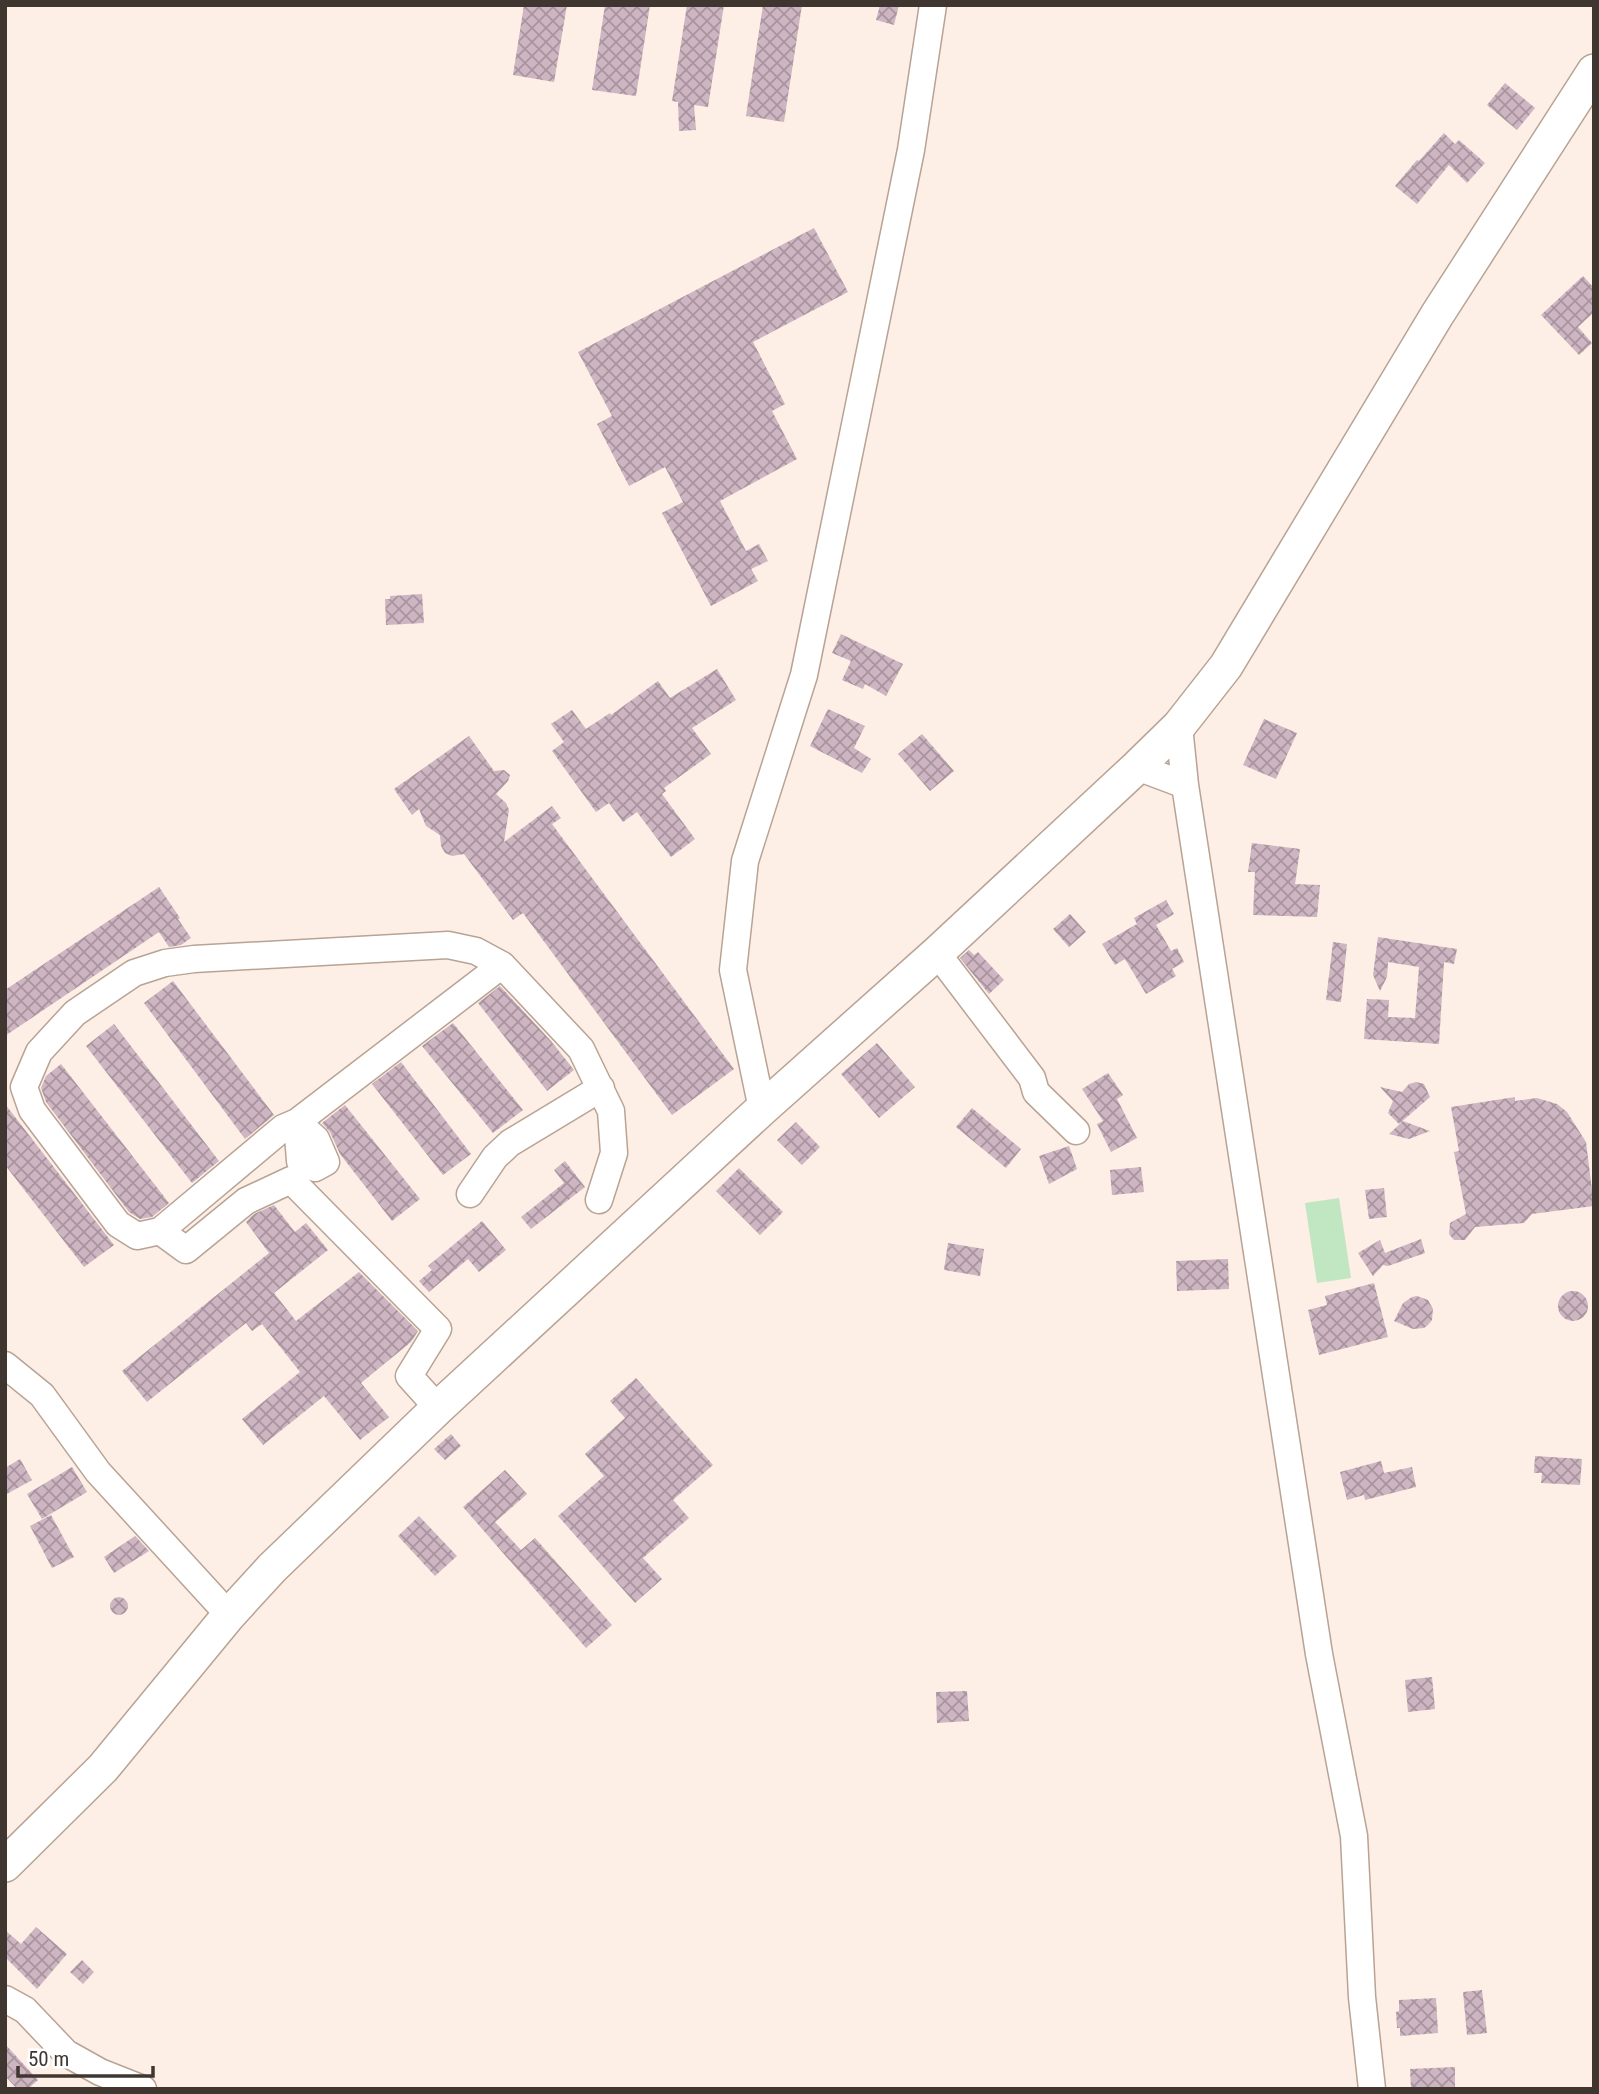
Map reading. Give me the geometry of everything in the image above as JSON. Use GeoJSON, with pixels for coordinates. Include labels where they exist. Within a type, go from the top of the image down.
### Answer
{"type":"FeatureCollection","features":[{"type":"Feature","properties":{"kind":"main road"},"geometry":{"type":"LineString","coordinates":[[5,1865],[103,1768],[229,1615],[272,1568],[438,1408],[762,1109],[937,953],[1179,726],[1226,666],[1437,315],[1594,71]]}},
{"type":"Feature","properties":{"kind":"street"},"geometry":{"type":"LineString","coordinates":[[762,1109],[733,970],[745,861],[804,675],[911,150],[933,5]]}},
{"type":"Feature","properties":{"kind":"street"},"geometry":{"type":"LineString","coordinates":[[1179,726],[1185,785],[1319,1654],[1354,1836],[1362,1997],[1372,2089]]}},
{"type":"Feature","properties":{"kind":"street"},"geometry":{"type":"LineString","coordinates":[[1137,767],[1185,785]]}},
{"type":"Feature","properties":{"kind":"street"},"geometry":{"type":"LineString","coordinates":[[502,965],[297,1122],[283,1128],[160,1231],[137,1236],[118,1224],[32,1110],[24,1087],[39,1052],[75,1013],[134,974],[164,963],[448,945],[476,951],[502,965],[581,1049],[611,1111],[614,1153],[599,1200]]}},
{"type":"Feature","properties":{"kind":"street"},"geometry":{"type":"LineString","coordinates":[[937,953],[1032,1077],[1036,1092],[1076,1131]]}},
{"type":"Feature","properties":{"kind":"street"},"geometry":{"type":"LineString","coordinates":[[470,1194],[495,1157],[510,1143],[601,1088]]}},
{"type":"Feature","properties":{"kind":"street"},"geometry":{"type":"LineString","coordinates":[[160,1231],[186,1250],[246,1201],[291,1180],[438,1329],[409,1376],[438,1408]]}},
{"type":"Feature","properties":{"kind":"street"},"geometry":{"type":"LineString","coordinates":[[5,1366],[42,1395],[98,1472],[229,1615]]}},
{"type":"Feature","properties":{"kind":"street"},"geometry":{"type":"LineString","coordinates":[[5,1999],[25,2010],[65,2053],[100,2072],[144,2089]]}},
{"type":"Feature","properties":{"kind":"green space"},"geometry":{"type":"Polygon","coordinates":[[[1339,1198],[1351,1278],[1317,1283],[1305,1203],[1339,1198]]]}},
{"type":"Feature","properties":{"kind":"building"},"geometry":{"type":"Polygon","coordinates":[[[524,5],[567,5],[554,82],[513,75],[524,5]]]}},
{"type":"Feature","properties":{"kind":"building"},"geometry":{"type":"Polygon","coordinates":[[[605,5],[650,5],[636,96],[592,90],[605,5]]]}},
{"type":"Feature","properties":{"kind":"building"},"geometry":{"type":"Polygon","coordinates":[[[687,5],[724,5],[708,107],[694,105],[696,130],[679,131],[678,102],[672,101],[687,5]]]}},
{"type":"Feature","properties":{"kind":"building"},"geometry":{"type":"Polygon","coordinates":[[[763,5],[802,5],[784,122],[746,116],[763,5]]]}},
{"type":"Feature","properties":{"kind":"building"},"geometry":{"type":"Polygon","coordinates":[[[880,5],[899,5],[894,25],[876,20],[880,5]]]}},
{"type":"Feature","properties":{"kind":"building"},"geometry":{"type":"Polygon","coordinates":[[[1505,83],[1535,108],[1517,130],[1487,105],[1505,83]]]}},
{"type":"Feature","properties":{"kind":"building"},"geometry":{"type":"Polygon","coordinates":[[[1444,133],[1455,144],[1459,140],[1485,163],[1467,183],[1449,165],[1417,204],[1395,186],[1444,133]]]}},
{"type":"Feature","properties":{"kind":"building"},"geometry":{"type":"Polygon","coordinates":[[[814,228],[848,292],[753,342],[785,404],[772,411],[797,459],[720,501],[746,551],[759,544],[768,561],[751,569],[758,581],[711,606],[662,513],[683,502],[665,467],[629,486],[597,424],[612,416],[578,352],[814,228]]]}},
{"type":"Feature","properties":{"kind":"building"},"geometry":{"type":"Polygon","coordinates":[[[1583,276],[1594,288],[1594,312],[1578,327],[1592,343],[1579,355],[1541,315],[1583,276]]]}},
{"type":"Feature","properties":{"kind":"building"},"geometry":{"type":"Polygon","coordinates":[[[422,594],[424,623],[386,625],[385,599],[390,599],[390,596],[422,594]]]}},
{"type":"Feature","properties":{"kind":"building"},"geometry":{"type":"Polygon","coordinates":[[[841,634],[903,664],[886,696],[865,684],[863,689],[842,680],[851,661],[832,653],[841,634]]]}},
{"type":"Feature","properties":{"kind":"building"},"geometry":{"type":"Polygon","coordinates":[[[717,669],[736,700],[692,728],[711,754],[664,788],[666,791],[662,794],[695,839],[671,857],[637,812],[623,822],[609,803],[596,812],[552,751],[564,742],[551,724],[572,710],[586,729],[610,713],[611,715],[658,681],[670,698],[717,669]]]}},
{"type":"Feature","properties":{"kind":"building"},"geometry":{"type":"Polygon","coordinates":[[[828,709],[865,726],[854,748],[871,759],[862,773],[810,746],[828,709]]]}},
{"type":"Feature","properties":{"kind":"building"},"geometry":{"type":"Polygon","coordinates":[[[1264,719],[1297,733],[1276,779],[1243,765],[1264,719]]]}},
{"type":"Feature","properties":{"kind":"building"},"geometry":{"type":"Polygon","coordinates":[[[922,734],[954,771],[930,791],[898,754],[922,734]]]}},
{"type":"Feature","properties":{"kind":"building"},"geometry":{"type":"Polygon","coordinates":[[[469,736],[494,771],[504,770],[510,775],[496,794],[509,810],[504,842],[552,806],[561,818],[552,824],[734,1069],[672,1115],[523,913],[513,920],[464,854],[452,856],[445,853],[440,835],[426,826],[419,809],[412,815],[394,789],[469,736]]]}},
{"type":"Feature","properties":{"kind":"building"},"geometry":{"type":"Polygon","coordinates":[[[1252,843],[1300,849],[1295,884],[1320,885],[1317,917],[1253,915],[1255,872],[1248,872],[1252,843]]]}},
{"type":"Feature","properties":{"kind":"building"},"geometry":{"type":"Polygon","coordinates":[[[159,887],[191,938],[181,945],[169,947],[159,932],[5,1036],[5,990],[159,887]]]}},
{"type":"Feature","properties":{"kind":"building"},"geometry":{"type":"Polygon","coordinates":[[[1166,900],[1174,914],[1156,925],[1171,951],[1177,948],[1184,962],[1172,969],[1176,976],[1146,994],[1125,959],[1115,965],[1102,944],[1137,924],[1134,918],[1166,900]]]}},
{"type":"Feature","properties":{"kind":"building"},"geometry":{"type":"Polygon","coordinates":[[[1070,914],[1086,932],[1069,947],[1053,929],[1070,914]]]}},
{"type":"Feature","properties":{"kind":"building"},"geometry":{"type":"Polygon","coordinates":[[[1378,937],[1457,949],[1454,964],[1444,962],[1439,1044],[1364,1039],[1367,999],[1389,1000],[1388,1017],[1415,1018],[1419,967],[1388,962],[1387,977],[1380,991],[1373,975],[1378,937]]]}},
{"type":"Feature","properties":{"kind":"building"},"geometry":{"type":"Polygon","coordinates":[[[1333,942],[1347,944],[1341,1002],[1326,1000],[1333,942]]]}},
{"type":"Feature","properties":{"kind":"building"},"geometry":{"type":"Polygon","coordinates":[[[969,950],[974,955],[978,952],[1004,980],[989,994],[960,958],[969,950]]]}},
{"type":"Feature","properties":{"kind":"building"},"geometry":{"type":"Polygon","coordinates":[[[173,981],[274,1115],[245,1139],[144,1003],[173,981]]]}},
{"type":"Feature","properties":{"kind":"building"},"geometry":{"type":"Polygon","coordinates":[[[500,986],[574,1070],[547,1091],[478,1003],[500,986]]]}},
{"type":"Feature","properties":{"kind":"building"},"geometry":{"type":"Polygon","coordinates":[[[453,1023],[523,1110],[493,1133],[422,1046],[453,1023]]]}},
{"type":"Feature","properties":{"kind":"building"},"geometry":{"type":"Polygon","coordinates":[[[114,1024],[219,1161],[192,1183],[86,1046],[114,1024]]]}},
{"type":"Feature","properties":{"kind":"building"},"geometry":{"type":"Polygon","coordinates":[[[877,1043],[915,1087],[879,1118],[841,1074],[877,1043]]]}},
{"type":"Feature","properties":{"kind":"building"},"geometry":{"type":"Polygon","coordinates":[[[401,1062],[471,1154],[443,1175],[372,1084],[401,1062]]]}},
{"type":"Feature","properties":{"kind":"building"},"geometry":{"type":"Polygon","coordinates":[[[61,1064],[169,1203],[152,1217],[140,1219],[129,1212],[46,1102],[41,1088],[46,1076],[61,1064]]]}},
{"type":"Feature","properties":{"kind":"building"},"geometry":{"type":"Polygon","coordinates":[[[1108,1073],[1123,1095],[1117,1099],[1137,1138],[1111,1152],[1097,1124],[1103,1121],[1082,1089],[1108,1073]]]}},
{"type":"Feature","properties":{"kind":"building"},"geometry":{"type":"Polygon","coordinates":[[[1409,1084],[1424,1084],[1430,1097],[1399,1124],[1388,1113],[1393,1101],[1380,1087],[1402,1092],[1409,1084]]]}},
{"type":"Feature","properties":{"kind":"building"},"geometry":{"type":"Polygon","coordinates":[[[1515,1097],[1515,1101],[1537,1098],[1557,1104],[1567,1112],[1586,1142],[1594,1206],[1532,1214],[1524,1223],[1475,1227],[1465,1240],[1454,1240],[1449,1234],[1450,1223],[1466,1214],[1454,1152],[1459,1151],[1451,1107],[1515,1097]]]}},
{"type":"Feature","properties":{"kind":"building"},"geometry":{"type":"Polygon","coordinates":[[[5,1104],[114,1245],[84,1267],[5,1165],[5,1104]]]}},
{"type":"Feature","properties":{"kind":"building"},"geometry":{"type":"Polygon","coordinates":[[[345,1105],[420,1199],[392,1221],[340,1154],[330,1132],[322,1123],[345,1105]]]}},
{"type":"Feature","properties":{"kind":"building"},"geometry":{"type":"Polygon","coordinates":[[[972,1108],[1021,1149],[1006,1168],[956,1127],[972,1108]]]}},
{"type":"Feature","properties":{"kind":"building"},"geometry":{"type":"Polygon","coordinates":[[[1403,1121],[1430,1131],[1409,1139],[1389,1134],[1403,1121]]]}},
{"type":"Feature","properties":{"kind":"building"},"geometry":{"type":"Polygon","coordinates":[[[796,1122],[820,1147],[802,1165],[777,1140],[796,1122]]]}},
{"type":"Feature","properties":{"kind":"building"},"geometry":{"type":"Polygon","coordinates":[[[1069,1146],[1077,1169],[1049,1184],[1039,1156],[1069,1146]]]}},
{"type":"Feature","properties":{"kind":"building"},"geometry":{"type":"Polygon","coordinates":[[[565,1161],[585,1187],[531,1229],[521,1217],[564,1183],[554,1170],[565,1161]]]}},
{"type":"Feature","properties":{"kind":"building"},"geometry":{"type":"Polygon","coordinates":[[[1141,1167],[1144,1192],[1112,1195],[1110,1170],[1141,1167]]]}},
{"type":"Feature","properties":{"kind":"building"},"geometry":{"type":"Polygon","coordinates":[[[739,1168],[783,1212],[760,1235],[716,1191],[739,1168]]]}},
{"type":"Feature","properties":{"kind":"building"},"geometry":{"type":"Polygon","coordinates":[[[1384,1188],[1387,1217],[1369,1219],[1365,1190],[1384,1188]]]}},
{"type":"Feature","properties":{"kind":"building"},"geometry":{"type":"Polygon","coordinates":[[[274,1205],[295,1232],[306,1223],[328,1250],[274,1293],[296,1321],[359,1272],[418,1331],[411,1342],[361,1383],[389,1417],[360,1440],[324,1396],[263,1445],[242,1419],[300,1372],[262,1324],[252,1331],[246,1323],[147,1402],[122,1371],[269,1253],[246,1222],[254,1214],[274,1205]]]}},
{"type":"Feature","properties":{"kind":"building"},"geometry":{"type":"Polygon","coordinates":[[[482,1221],[506,1250],[479,1272],[468,1259],[429,1292],[419,1281],[432,1270],[428,1266],[482,1221]]]}},
{"type":"Feature","properties":{"kind":"building"},"geometry":{"type":"Polygon","coordinates":[[[1421,1239],[1425,1253],[1388,1266],[1383,1265],[1373,1276],[1358,1253],[1380,1240],[1385,1253],[1421,1239]]]}},
{"type":"Feature","properties":{"kind":"building"},"geometry":{"type":"Polygon","coordinates":[[[948,1243],[984,1249],[980,1276],[944,1270],[948,1243]]]}},
{"type":"Feature","properties":{"kind":"building"},"geometry":{"type":"Polygon","coordinates":[[[1228,1259],[1229,1289],[1177,1291],[1176,1261],[1228,1259]]]}},
{"type":"Feature","properties":{"kind":"building"},"geometry":{"type":"Polygon","coordinates":[[[1374,1283],[1388,1337],[1319,1355],[1308,1310],[1327,1305],[1325,1296],[1374,1283]]]}},
{"type":"Feature","properties":{"kind":"building"},"geometry":{"type":"Polygon","coordinates":[[[1573,1291],[1584,1295],[1588,1306],[1584,1317],[1573,1321],[1562,1317],[1558,1306],[1562,1295],[1573,1291]]]}},
{"type":"Feature","properties":{"kind":"building"},"geometry":{"type":"Polygon","coordinates":[[[1417,1296],[1428,1300],[1433,1309],[1432,1320],[1428,1325],[1413,1329],[1394,1321],[1403,1303],[1417,1296]]]}},
{"type":"Feature","properties":{"kind":"building"},"geometry":{"type":"Polygon","coordinates":[[[636,1378],[713,1465],[673,1500],[689,1518],[643,1558],[662,1579],[635,1603],[558,1516],[604,1476],[585,1454],[625,1418],[610,1401],[636,1378]]]}},
{"type":"Feature","properties":{"kind":"building"},"geometry":{"type":"Polygon","coordinates":[[[451,1434],[461,1446],[445,1460],[434,1449],[451,1434]]]}},
{"type":"Feature","properties":{"kind":"building"},"geometry":{"type":"Polygon","coordinates":[[[1535,1456],[1582,1459],[1580,1485],[1541,1483],[1542,1473],[1534,1473],[1535,1456]]]}},
{"type":"Feature","properties":{"kind":"building"},"geometry":{"type":"Polygon","coordinates":[[[20,1459],[32,1480],[5,1495],[5,1468],[20,1459]]]}},
{"type":"Feature","properties":{"kind":"building"},"geometry":{"type":"Polygon","coordinates":[[[1381,1461],[1384,1473],[1412,1467],[1416,1487],[1365,1500],[1364,1495],[1347,1500],[1340,1472],[1381,1461]]]}},
{"type":"Feature","properties":{"kind":"building"},"geometry":{"type":"Polygon","coordinates":[[[72,1467],[87,1492],[42,1519],[27,1494],[72,1467]]]}},
{"type":"Feature","properties":{"kind":"building"},"geometry":{"type":"Polygon","coordinates":[[[505,1470],[527,1494],[495,1522],[521,1550],[535,1538],[612,1625],[586,1648],[463,1507],[505,1470]]]}},
{"type":"Feature","properties":{"kind":"building"},"geometry":{"type":"Polygon","coordinates":[[[51,1515],[74,1557],[52,1568],[30,1526],[51,1515]]]}},
{"type":"Feature","properties":{"kind":"building"},"geometry":{"type":"Polygon","coordinates":[[[419,1516],[457,1556],[435,1576],[398,1536],[419,1516]]]}},
{"type":"Feature","properties":{"kind":"building"},"geometry":{"type":"Polygon","coordinates":[[[135,1536],[149,1551],[114,1573],[104,1557],[135,1536]]]}},
{"type":"Feature","properties":{"kind":"building"},"geometry":{"type":"Polygon","coordinates":[[[119,1597],[125,1600],[128,1606],[125,1612],[119,1615],[113,1612],[110,1606],[113,1600],[119,1597]]]}},
{"type":"Feature","properties":{"kind":"building"},"geometry":{"type":"Polygon","coordinates":[[[1432,1677],[1435,1709],[1408,1712],[1405,1680],[1432,1677]]]}},
{"type":"Feature","properties":{"kind":"building"},"geometry":{"type":"Polygon","coordinates":[[[967,1691],[969,1721],[937,1723],[936,1692],[967,1691]]]}},
{"type":"Feature","properties":{"kind":"building"},"geometry":{"type":"Polygon","coordinates":[[[36,1927],[67,1954],[37,1989],[5,1957],[5,1930],[21,1944],[36,1927]]]}},
{"type":"Feature","properties":{"kind":"building"},"geometry":{"type":"Polygon","coordinates":[[[82,1960],[94,1972],[83,1984],[70,1972],[82,1960]]]}},
{"type":"Feature","properties":{"kind":"building"},"geometry":{"type":"Polygon","coordinates":[[[1482,1990],[1487,2033],[1467,2035],[1463,1992],[1482,1990]]]}},
{"type":"Feature","properties":{"kind":"building"},"geometry":{"type":"Polygon","coordinates":[[[1436,1998],[1438,2033],[1400,2036],[1396,2012],[1399,2011],[1399,2000],[1436,1998]]]}},
{"type":"Feature","properties":{"kind":"building"},"geometry":{"type":"Polygon","coordinates":[[[5,2044],[38,2080],[28,2089],[17,2089],[5,2076],[5,2044]]]}},
{"type":"Feature","properties":{"kind":"building"},"geometry":{"type":"Polygon","coordinates":[[[1455,2067],[1455,2089],[1411,2089],[1410,2069],[1455,2067]]]}}]}
